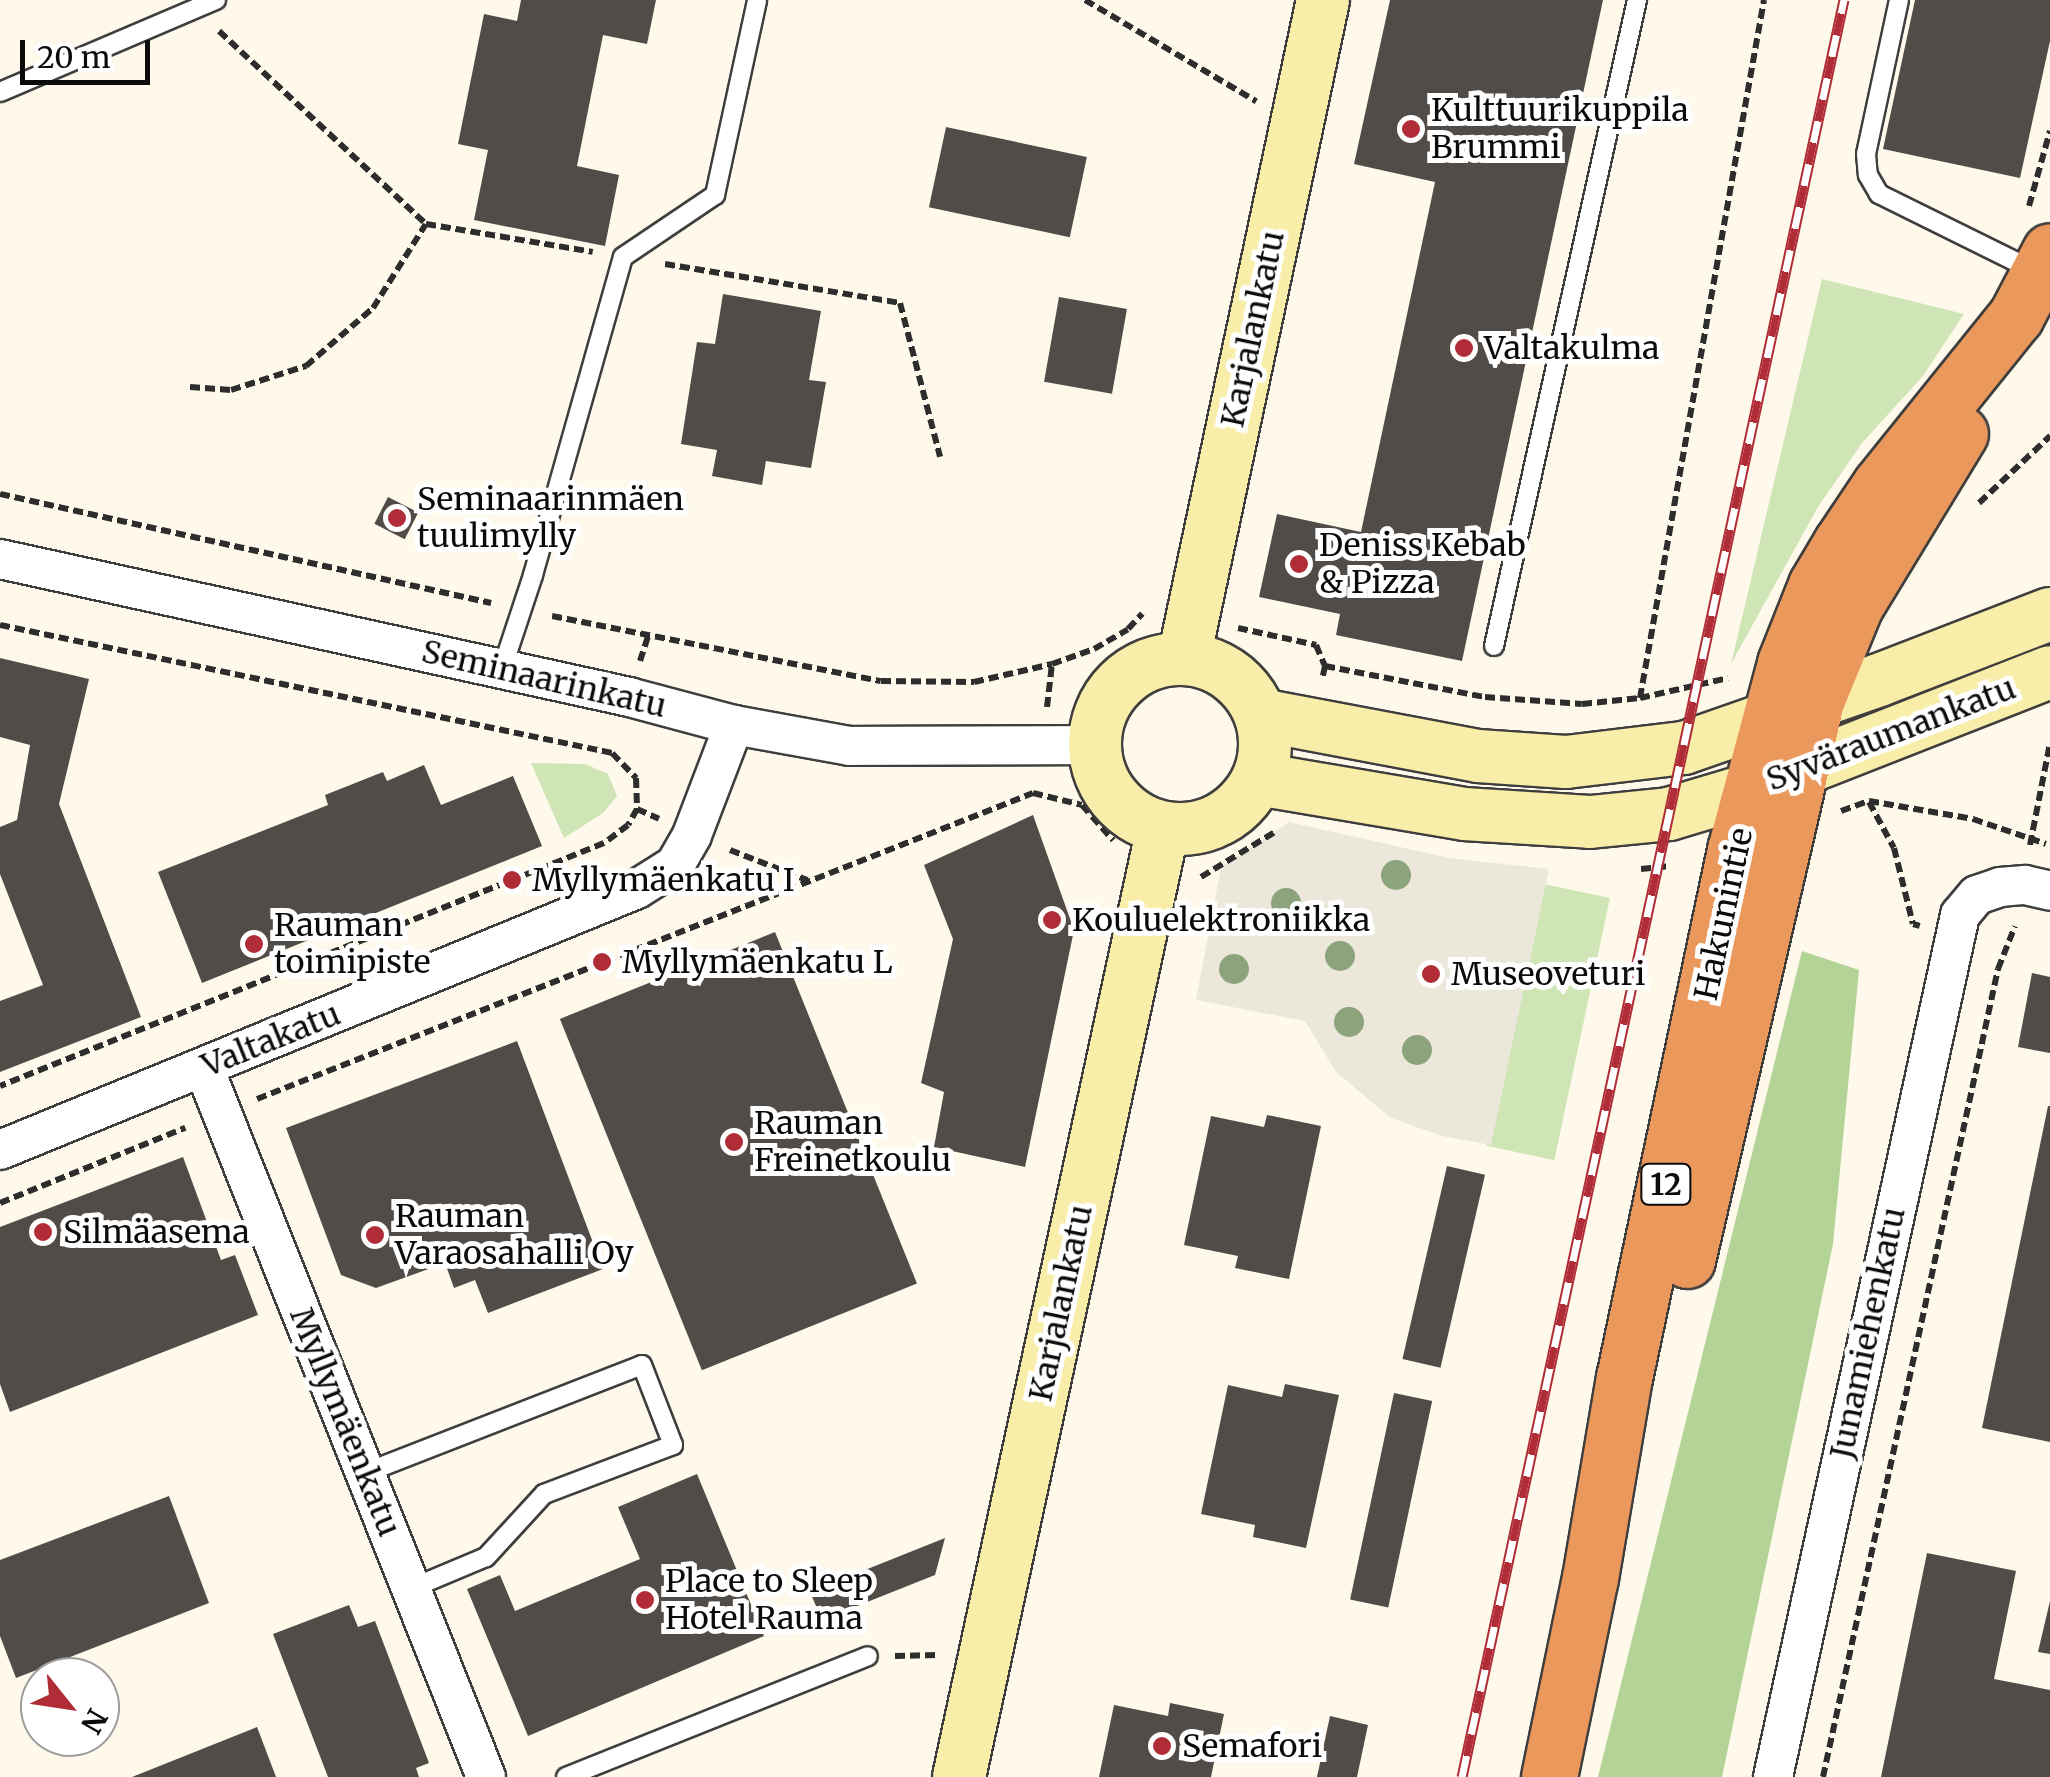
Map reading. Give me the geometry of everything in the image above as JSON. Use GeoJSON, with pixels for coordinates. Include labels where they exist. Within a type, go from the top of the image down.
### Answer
{"type":"FeatureCollection","features":[{"type":"Feature","properties":{"kind":"highway","name":"Hakunintie"},"geometry":{"type":"LineString","coordinates":[[1550,1777],[1590,1578],[1624,1378],[1774,781],[1816,584],[1880,485],[2029,275]]}},
{"type":"Feature","properties":{"kind":"main road","name":"Karjalankatu"},"geometry":{"type":"LineString","coordinates":[[1184,658],[1323,0]]}},
{"type":"Feature","properties":{"kind":"main road","name":"Syväraumankatu"},"geometry":{"type":"LineString","coordinates":[[1261,715],[1478,756],[1566,762],[1684,748],[1790,694],[2050,614]]}},
{"type":"Feature","properties":{"kind":"main road"},"geometry":{"type":"LineString","coordinates":[[1184,658],[1215,666],[1231,675],[1261,715],[1265,738],[1258,780],[1236,809],[1215,823],[1142,838],[1134,816],[1111,795],[1097,769],[1094,745],[1098,718],[1114,689],[1152,663],[1184,658]]}},
{"type":"Feature","properties":{"kind":"main road","name":"Syväraumankatu"},"geometry":{"type":"LineString","coordinates":[[1258,780],[1464,814],[1590,822],[1669,814],[1774,781],[2050,672]]}},
{"type":"Feature","properties":{"kind":"main road","name":"Karjalankatu"},"geometry":{"type":"LineString","coordinates":[[958,1777],[1142,838]]}},
{"type":"Feature","properties":{"kind":"street","name":"Seminaarinkatu"},"geometry":{"type":"LineString","coordinates":[[0,560],[502,668],[734,725],[848,746],[1094,745]]}},
{"type":"Feature","properties":{"kind":"street","name":"Valtakatu"},"geometry":{"type":"LineString","coordinates":[[0,1150],[638,890],[676,864],[692,836],[734,725]]}},
{"type":"Feature","properties":{"kind":"street","name":"Junamiehenkatu"},"geometry":{"type":"LineString","coordinates":[[1772,1777],[1960,915],[1977,895],[2038,888]]}},
{"type":"Feature","properties":{"kind":"street","name":"Myllymäenkatu"},"geometry":{"type":"LineString","coordinates":[[204,1068],[486,1777]]}},
{"type":"Feature","properties":{"kind":"lane"},"geometry":{"type":"LineString","coordinates":[[0,92],[216,0]]}},
{"type":"Feature","properties":{"kind":"lane"},"geometry":{"type":"LineString","coordinates":[[502,668],[523,610],[623,257],[716,195],[757,0]]}},
{"type":"Feature","properties":{"kind":"lane"},"geometry":{"type":"LineString","coordinates":[[1494,646],[1636,0]]}},
{"type":"Feature","properties":{"kind":"lane"},"geometry":{"type":"LineString","coordinates":[[1899,0],[1866,154],[1868,175],[1879,194],[2029,275]]}},
{"type":"Feature","properties":{"kind":"lane"},"geometry":{"type":"LineString","coordinates":[[365,1474],[642,1365],[673,1445],[544,1494],[486,1557],[410,1589]]}},
{"type":"Feature","properties":{"kind":"lane"},"geometry":{"type":"LineString","coordinates":[[566,1777],[868,1656]]}},
{"type":"Feature","properties":{"kind":"path"},"geometry":{"type":"LineString","coordinates":[[1085,0],[1270,108]]}},
{"type":"Feature","properties":{"kind":"path"},"geometry":{"type":"LineString","coordinates":[[1640,698],[1764,0]]}},
{"type":"Feature","properties":{"kind":"path"},"geometry":{"type":"LineString","coordinates":[[196,10],[426,224],[900,304],[940,456]]}},
{"type":"Feature","properties":{"kind":"path"},"geometry":{"type":"LineString","coordinates":[[2029,275],[2040,176],[2050,131]]}},
{"type":"Feature","properties":{"kind":"path"},"geometry":{"type":"LineString","coordinates":[[190,386],[231,390],[306,366],[372,308],[426,224]]}},
{"type":"Feature","properties":{"kind":"path"},"geometry":{"type":"LineString","coordinates":[[1033,793],[1052,664],[1094,649],[1128,629],[1146,609]]}},
{"type":"Feature","properties":{"kind":"path"},"geometry":{"type":"LineString","coordinates":[[0,625],[612,753],[636,778],[638,809],[628,825],[604,843],[0,1086]]}},
{"type":"Feature","properties":{"kind":"path"},"geometry":{"type":"LineString","coordinates":[[1325,666],[1485,697],[1582,704],[1640,698],[1790,694]]}},
{"type":"Feature","properties":{"kind":"path"},"geometry":{"type":"LineString","coordinates":[[1822,1777],[1998,970],[2038,888],[2031,840],[2050,743]]}},
{"type":"Feature","properties":{"kind":"path"},"geometry":{"type":"LineString","coordinates":[[0,1203],[1010,798],[1033,793],[1082,805],[1142,838]]}},
{"type":"Feature","properties":{"kind":"path"},"geometry":{"type":"LineString","coordinates":[[1869,801],[1973,818],[2050,845]]}},
{"type":"Feature","properties":{"kind":"path"},"geometry":{"type":"LineString","coordinates":[[1195,880],[1289,822]]}},
{"type":"Feature","properties":{"kind":"path"},"geometry":{"type":"LineString","coordinates":[[868,1656],[954,1655],[983,1661]]}},
{"type":"Feature","properties":{"kind":"green space"},"geometry":{"type":"Polygon","coordinates":[[[1822,279],[1964,314],[1923,376],[1862,443],[1818,507],[1731,664],[1822,279]]]}},
{"type":"Feature","properties":{"kind":"green space"},"geometry":{"type":"Polygon","coordinates":[[[531,763],[585,764],[608,774],[617,796],[603,813],[564,838],[531,763]]]}},
{"type":"Feature","properties":{"kind":"green space"},"geometry":{"type":"Polygon","coordinates":[[[1542,883],[1610,898],[1554,1160],[1486,1146],[1542,883]]]}},
{"type":"Feature","properties":{"kind":"green space"},"geometry":{"type":"Polygon","coordinates":[[[1802,951],[1859,970],[1833,1244],[1722,1777],[1598,1777],[1802,951]]]}},
{"type":"Feature","properties":{"kind":"shaded area"},"geometry":{"type":"Polygon","coordinates":[[[1289,822],[1449,858],[1549,869],[1491,1145],[1442,1136],[1391,1118],[1336,1072],[1305,1021],[1196,1000],[1221,867],[1289,822]]]}},
{"type":"Feature","properties":{"kind":"building"},"geometry":{"type":"Polygon","coordinates":[[[521,0],[656,0],[647,44],[603,35],[577,166],[619,175],[605,246],[474,220],[488,150],[458,144],[484,14],[517,21],[521,0]]]}},
{"type":"Feature","properties":{"kind":"building","name":"Valtakulma"},"geometry":{"type":"Polygon","coordinates":[[[1390,0],[1603,0],[1462,661],[1336,635],[1340,614],[1259,597],[1277,514],[1361,532],[1435,182],[1354,164],[1390,0]]]}},
{"type":"Feature","properties":{"kind":"building"},"geometry":{"type":"Polygon","coordinates":[[[1915,0],[2050,0],[2050,41],[2020,178],[1883,149],[1915,0]]]}},
{"type":"Feature","properties":{"kind":"building"},"geometry":{"type":"Polygon","coordinates":[[[946,127],[1087,157],[1070,237],[929,207],[946,127]]]}},
{"type":"Feature","properties":{"kind":"building"},"geometry":{"type":"Polygon","coordinates":[[[723,294],[821,311],[809,380],[826,382],[811,468],[766,461],[762,485],[712,476],[717,450],[681,444],[697,342],[715,344],[723,294]]]}},
{"type":"Feature","properties":{"kind":"building"},"geometry":{"type":"Polygon","coordinates":[[[1059,297],[1127,309],[1112,394],[1044,382],[1059,297]]]}},
{"type":"Feature","properties":{"kind":"building","name":"Seminaarinmäen tuulimylly"},"geometry":{"type":"Polygon","coordinates":[[[388,497],[418,512],[405,539],[374,524],[388,497]]]}},
{"type":"Feature","properties":{"kind":"building"},"geometry":{"type":"Polygon","coordinates":[[[0,658],[89,679],[59,804],[141,1017],[0,1072],[0,1001],[43,985],[0,874],[0,827],[17,820],[30,745],[0,737],[0,658]]]}},
{"type":"Feature","properties":{"kind":"building"},"geometry":{"type":"Polygon","coordinates":[[[424,765],[441,805],[513,776],[542,846],[202,983],[158,872],[328,805],[325,795],[383,772],[387,781],[424,765]]]}},
{"type":"Feature","properties":{"kind":"building"},"geometry":{"type":"Polygon","coordinates":[[[1033,815],[1074,930],[1025,1167],[934,1147],[944,1092],[921,1083],[953,939],[924,865],[1033,815]]]}},
{"type":"Feature","properties":{"kind":"building","name":"Rauman Freinetkoulu"},"geometry":{"type":"Polygon","coordinates":[[[775,932],[917,1283],[702,1370],[560,1019],[775,932]]]}},
{"type":"Feature","properties":{"kind":"building"},"geometry":{"type":"Polygon","coordinates":[[[2032,973],[2050,977],[2050,1053],[2018,1047],[2032,973]]]}},
{"type":"Feature","properties":{"kind":"building"},"geometry":{"type":"Polygon","coordinates":[[[517,1041],[603,1269],[488,1313],[475,1280],[454,1288],[445,1263],[376,1288],[341,1275],[286,1128],[517,1041]]]}},
{"type":"Feature","properties":{"kind":"building"},"geometry":{"type":"Polygon","coordinates":[[[2050,1106],[2050,1442],[1982,1428],[2050,1106]]]}},
{"type":"Feature","properties":{"kind":"building"},"geometry":{"type":"Polygon","coordinates":[[[1267,1115],[1321,1126],[1289,1279],[1235,1268],[1238,1256],[1184,1245],[1211,1116],[1264,1127],[1267,1115]]]}},
{"type":"Feature","properties":{"kind":"building"},"geometry":{"type":"Polygon","coordinates":[[[183,1157],[221,1260],[235,1255],[258,1315],[10,1412],[0,1384],[0,1227],[183,1157]]]}},
{"type":"Feature","properties":{"kind":"building"},"geometry":{"type":"Polygon","coordinates":[[[1447,1166],[1485,1175],[1440,1368],[1402,1359],[1447,1166]]]}},
{"type":"Feature","properties":{"kind":"building"},"geometry":{"type":"Polygon","coordinates":[[[1285,1384],[1339,1395],[1306,1548],[1253,1537],[1255,1525],[1201,1514],[1228,1385],[1282,1397],[1285,1384]]]}},
{"type":"Feature","properties":{"kind":"building"},"geometry":{"type":"Polygon","coordinates":[[[1394,1393],[1432,1401],[1388,1607],[1350,1599],[1394,1393]]]}},
{"type":"Feature","properties":{"kind":"building","name":"Place to Sleep Hotel Rauma"},"geometry":{"type":"Polygon","coordinates":[[[697,1474],[764,1636],[528,1736],[467,1589],[500,1575],[515,1611],[640,1559],[618,1507],[697,1474]]]}},
{"type":"Feature","properties":{"kind":"building"},"geometry":{"type":"Polygon","coordinates":[[[169,1496],[209,1603],[70,1657],[20,1657],[20,1676],[16,1678],[0,1636],[0,1560],[169,1496]]]}},
{"type":"Feature","properties":{"kind":"building"},"geometry":{"type":"Polygon","coordinates":[[[945,1538],[935,1575],[822,1620],[810,1592],[945,1538]]]}},
{"type":"Feature","properties":{"kind":"building"},"geometry":{"type":"Polygon","coordinates":[[[1927,1553],[2016,1571],[1994,1679],[2050,1690],[2050,1777],[1881,1777],[1927,1553]]]}},
{"type":"Feature","properties":{"kind":"building"},"geometry":{"type":"Polygon","coordinates":[[[2050,1601],[2050,1654],[2038,1652],[2050,1601]]]}},
{"type":"Feature","properties":{"kind":"building"},"geometry":{"type":"Polygon","coordinates":[[[349,1605],[358,1627],[375,1621],[429,1763],[416,1768],[419,1777],[328,1777],[273,1634],[349,1605]]]}},
{"type":"Feature","properties":{"kind":"building","name":"Semafori"},"geometry":{"type":"Polygon","coordinates":[[[1170,1703],[1224,1714],[1211,1777],[1099,1777],[1114,1705],[1168,1716],[1170,1703]]]}},
{"type":"Feature","properties":{"kind":"building"},"geometry":{"type":"Polygon","coordinates":[[[1330,1716],[1368,1725],[1357,1777],[1317,1777],[1330,1716]]]}},
{"type":"Feature","properties":{"kind":"building"},"geometry":{"type":"Polygon","coordinates":[[[257,1727],[276,1777],[132,1777],[257,1727]]]}},
{"type":"Feature","properties":{"kind":"railway"},"geometry":{"type":"LineString","coordinates":[[1462,1777],[1844,0]]}},
{"type":"Feature","properties":{"kind":"place","name":"Kulttuurikuppila Brummi"},"geometry":{"type":"Point","coordinates":[1411,129]}},
{"type":"Feature","properties":{"kind":"place","name":"Valtakulma"},"geometry":{"type":"Point","coordinates":[1464,348]}},
{"type":"Feature","properties":{"kind":"place","name":"Seminaarinmäen tuulimylly"},"geometry":{"type":"Point","coordinates":[397,518]}},
{"type":"Feature","properties":{"kind":"place","name":"Deniss Kebab & Pizza"},"geometry":{"type":"Point","coordinates":[1299,564]}},
{"type":"Feature","properties":{"kind":"place","name":"Myllymäenkatu I"},"geometry":{"type":"Point","coordinates":[512,880]}},
{"type":"Feature","properties":{"kind":"place","name":"Kouluelektroniikka"},"geometry":{"type":"Point","coordinates":[1052,920]}},
{"type":"Feature","properties":{"kind":"place","name":"Rauman toimipiste"},"geometry":{"type":"Point","coordinates":[254,944]}},
{"type":"Feature","properties":{"kind":"place","name":"Myllymäenkatu L"},"geometry":{"type":"Point","coordinates":[602,962]}},
{"type":"Feature","properties":{"kind":"place","name":"Museoveturi"},"geometry":{"type":"Point","coordinates":[1431,974]}},
{"type":"Feature","properties":{"kind":"place","name":"Rauman Freinetkoulu"},"geometry":{"type":"Point","coordinates":[734,1142]}},
{"type":"Feature","properties":{"kind":"place","name":"Silmäasema"},"geometry":{"type":"Point","coordinates":[43,1232]}},
{"type":"Feature","properties":{"kind":"place","name":"Rauman Varaosahalli Oy"},"geometry":{"type":"Point","coordinates":[375,1235]}},
{"type":"Feature","properties":{"kind":"place","name":"Place to Sleep Hotel Rauma"},"geometry":{"type":"Point","coordinates":[645,1600]}},
{"type":"Feature","properties":{"kind":"place","name":"Semafori"},"geometry":{"type":"Point","coordinates":[1162,1746]}}]}
